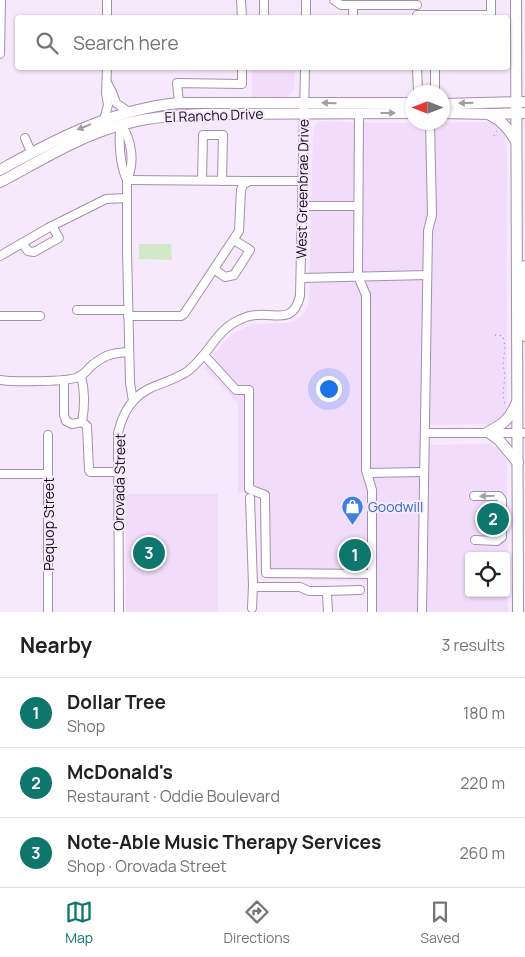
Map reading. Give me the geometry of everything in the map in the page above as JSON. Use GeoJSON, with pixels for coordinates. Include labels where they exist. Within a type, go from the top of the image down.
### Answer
{"type":"FeatureCollection","features":[{"type":"Feature","properties":{"kind":"main road"},"geometry":{"type":"LineString","coordinates":[[516,0],[517,76],[521,102],[517,142],[516,282],[518,401],[521,433],[518,463],[518,612]]}},
{"type":"Feature","properties":{"kind":"main road"},"geometry":{"type":"LineString","coordinates":[[495,102],[510,91],[517,76]]}},
{"type":"Feature","properties":{"kind":"main road"},"geometry":{"type":"LineString","coordinates":[[450,104],[521,102]]}},
{"type":"Feature","properties":{"kind":"main road","name":"El Rancho Drive"},"geometry":{"type":"LineString","coordinates":[[0,170],[62,137],[104,120],[146,108],[179,103],[304,108],[359,113],[405,113]]}},
{"type":"Feature","properties":{"kind":"main road","name":"El Rancho Drive"},"geometry":{"type":"LineString","coordinates":[[0,182],[81,140],[121,124],[180,114],[405,103]]}},
{"type":"Feature","properties":{"kind":"main road"},"geometry":{"type":"LineString","coordinates":[[121,124],[125,119],[141,113],[146,108]]}},
{"type":"Feature","properties":{"kind":"main road"},"geometry":{"type":"LineString","coordinates":[[450,113],[521,113]]}},
{"type":"Feature","properties":{"kind":"main road"},"geometry":{"type":"LineString","coordinates":[[490,114],[505,125],[517,142]]}},
{"type":"Feature","properties":{"kind":"main road"},"geometry":{"type":"LineString","coordinates":[[525,266],[525,336]]}},
{"type":"Feature","properties":{"kind":"main road"},"geometry":{"type":"LineString","coordinates":[[518,401],[506,421],[501,426],[488,432],[499,440],[518,463]]}},
{"type":"Feature","properties":{"kind":"street"},"geometry":{"type":"LineString","coordinates":[[0,0],[0,54]]}},
{"type":"Feature","properties":{"kind":"street"},"geometry":{"type":"LineString","coordinates":[[107,0],[107,15]]}},
{"type":"Feature","properties":{"kind":"street"},"geometry":{"type":"LineString","coordinates":[[242,0],[242,15]]}},
{"type":"Feature","properties":{"kind":"street"},"geometry":{"type":"LineString","coordinates":[[264,0],[264,15]]}},
{"type":"Feature","properties":{"kind":"street"},"geometry":{"type":"LineString","coordinates":[[306,0],[306,15]]}},
{"type":"Feature","properties":{"kind":"street"},"geometry":{"type":"LineString","coordinates":[[334,0],[341,5],[417,2],[417,15]]}},
{"type":"Feature","properties":{"kind":"street"},"geometry":{"type":"LineString","coordinates":[[491,0],[491,15]]}},
{"type":"Feature","properties":{"kind":"street"},"geometry":{"type":"LineString","coordinates":[[353,5],[353,15]]}},
{"type":"Feature","properties":{"kind":"street"},"geometry":{"type":"LineString","coordinates":[[104,120],[108,105],[106,93],[107,70]]}},
{"type":"Feature","properties":{"kind":"street"},"geometry":{"type":"LineString","coordinates":[[179,103],[177,84],[242,84],[242,70]]}},
{"type":"Feature","properties":{"kind":"street","name":"West Greenbrae Drive"},"geometry":{"type":"LineString","coordinates":[[296,309],[300,296],[301,278],[305,70]]}},
{"type":"Feature","properties":{"kind":"street"},"geometry":{"type":"LineString","coordinates":[[417,70],[418,85]]}},
{"type":"Feature","properties":{"kind":"street"},"geometry":{"type":"LineString","coordinates":[[435,70],[435,85]]}},
{"type":"Feature","properties":{"kind":"street"},"geometry":{"type":"LineString","coordinates":[[107,83],[116,104],[129,112]]}},
{"type":"Feature","properties":{"kind":"street"},"geometry":{"type":"LineString","coordinates":[[359,113],[358,276],[366,295],[366,456],[367,473],[372,490],[372,612]]}},
{"type":"Feature","properties":{"kind":"street"},"geometry":{"type":"LineString","coordinates":[[121,124],[127,133],[131,148],[132,170],[128,180],[127,198],[128,313],[130,383],[134,400]]}},
{"type":"Feature","properties":{"kind":"street"},"geometry":{"type":"LineString","coordinates":[[422,612],[428,231],[432,215],[430,130]]}},
{"type":"Feature","properties":{"kind":"street"},"geometry":{"type":"LineString","coordinates":[[202,180],[202,134],[223,135],[222,181]]}},
{"type":"Feature","properties":{"kind":"street"},"geometry":{"type":"LineString","coordinates":[[25,138],[32,152]]}},
{"type":"Feature","properties":{"kind":"street"},"geometry":{"type":"LineString","coordinates":[[128,180],[303,181]]}},
{"type":"Feature","properties":{"kind":"street"},"geometry":{"type":"LineString","coordinates":[[77,310],[181,316],[184,314],[239,231],[241,190],[243,185],[249,181]]}},
{"type":"Feature","properties":{"kind":"street"},"geometry":{"type":"LineString","coordinates":[[0,256],[52,226],[106,199],[127,198]]}},
{"type":"Feature","properties":{"kind":"street"},"geometry":{"type":"LineString","coordinates":[[302,206],[358,206]]}},
{"type":"Feature","properties":{"kind":"street"},"geometry":{"type":"LineString","coordinates":[[22,243],[28,251],[34,252],[59,238],[52,226]]}},
{"type":"Feature","properties":{"kind":"street"},"geometry":{"type":"LineString","coordinates":[[214,269],[225,277],[234,275],[250,250],[234,240]]}},
{"type":"Feature","properties":{"kind":"street"},"geometry":{"type":"LineString","coordinates":[[301,278],[427,275]]}},
{"type":"Feature","properties":{"kind":"street","name":"Orovada Street"},"geometry":{"type":"LineString","coordinates":[[119,612],[118,433],[124,413],[144,391],[181,376],[190,369],[224,330],[240,319],[258,314],[283,316],[290,314],[296,309]]}},
{"type":"Feature","properties":{"kind":"street"},"geometry":{"type":"LineString","coordinates":[[0,316],[40,316]]}},
{"type":"Feature","properties":{"kind":"street"},"geometry":{"type":"LineString","coordinates":[[0,380],[70,380],[80,376],[108,354],[129,352]]}},
{"type":"Feature","properties":{"kind":"street"},"geometry":{"type":"LineString","coordinates":[[204,354],[236,390],[249,390],[249,489],[265,495],[266,573],[372,574]]}},
{"type":"Feature","properties":{"kind":"street"},"geometry":{"type":"LineString","coordinates":[[80,376],[84,387],[82,422]]}},
{"type":"Feature","properties":{"kind":"street"},"geometry":{"type":"LineString","coordinates":[[64,380],[64,415],[66,421],[72,424],[82,422],[87,426],[90,472],[118,472]]}},
{"type":"Feature","properties":{"kind":"street"},"geometry":{"type":"LineString","coordinates":[[425,433],[521,433]]}},
{"type":"Feature","properties":{"kind":"street","name":"Pequop Street"},"geometry":{"type":"LineString","coordinates":[[48,435],[48,612]]}},
{"type":"Feature","properties":{"kind":"street"},"geometry":{"type":"LineString","coordinates":[[367,473],[424,472]]}},
{"type":"Feature","properties":{"kind":"street"},"geometry":{"type":"LineString","coordinates":[[0,474],[48,474]]}},
{"type":"Feature","properties":{"kind":"street"},"geometry":{"type":"LineString","coordinates":[[474,496],[499,496],[502,500],[502,537],[497,541],[475,540]]}},
{"type":"Feature","properties":{"kind":"street"},"geometry":{"type":"LineString","coordinates":[[250,498],[252,608]]}},
{"type":"Feature","properties":{"kind":"street"},"geometry":{"type":"LineString","coordinates":[[252,585],[254,587],[300,587],[309,591],[360,590]]}},
{"type":"Feature","properties":{"kind":"street"},"geometry":{"type":"LineString","coordinates":[[325,591],[327,594],[328,612]]}},
{"type":"Feature","properties":{"kind":"path"},"geometry":{"type":"LineString","coordinates":[[494,136],[500,127]]}},
{"type":"Feature","properties":{"kind":"path"},"geometry":{"type":"LineString","coordinates":[[495,336],[503,336],[505,347],[504,409]]}},
{"type":"Feature","properties":{"kind":"shaded area"},"geometry":{"type":"Polygon","coordinates":[[[252,70],[295,70],[295,87],[289,95],[285,97],[252,97],[252,70]]]}},
{"type":"Feature","properties":{"kind":"shaded area"},"geometry":{"type":"Polygon","coordinates":[[[320,121],[405,123],[405,130],[450,130],[450,122],[487,122],[498,125],[503,131],[507,151],[507,407],[503,417],[491,424],[427,425],[427,445],[490,444],[500,449],[503,454],[507,464],[508,552],[465,552],[465,597],[508,597],[508,612],[367,612],[367,586],[363,581],[310,580],[310,577],[261,577],[260,499],[257,495],[238,493],[238,403],[204,368],[223,343],[234,333],[253,324],[293,322],[302,316],[308,306],[314,126],[320,121]]]}},
{"type":"Feature","properties":{"kind":"shaded area"},"geometry":{"type":"Polygon","coordinates":[[[126,494],[218,494],[218,612],[126,612],[126,494]]]}},
{"type":"Feature","properties":{"kind":"green space"},"geometry":{"type":"Polygon","coordinates":[[[139,244],[171,244],[172,260],[139,259],[139,244]]]}},
{"type":"Feature","properties":{"kind":"place","name":"McDonald's"},"geometry":{"type":"Point","coordinates":[493,519]}},
{"type":"Feature","properties":{"kind":"place","name":"Goodwill"},"geometry":{"type":"Point","coordinates":[352,525]}},
{"type":"Feature","properties":{"kind":"place","name":"Note-Able Music Therapy Services"},"geometry":{"type":"Point","coordinates":[149,553]}},
{"type":"Feature","properties":{"kind":"place","name":"Dollar Tree"},"geometry":{"type":"Point","coordinates":[355,555]}}]}
